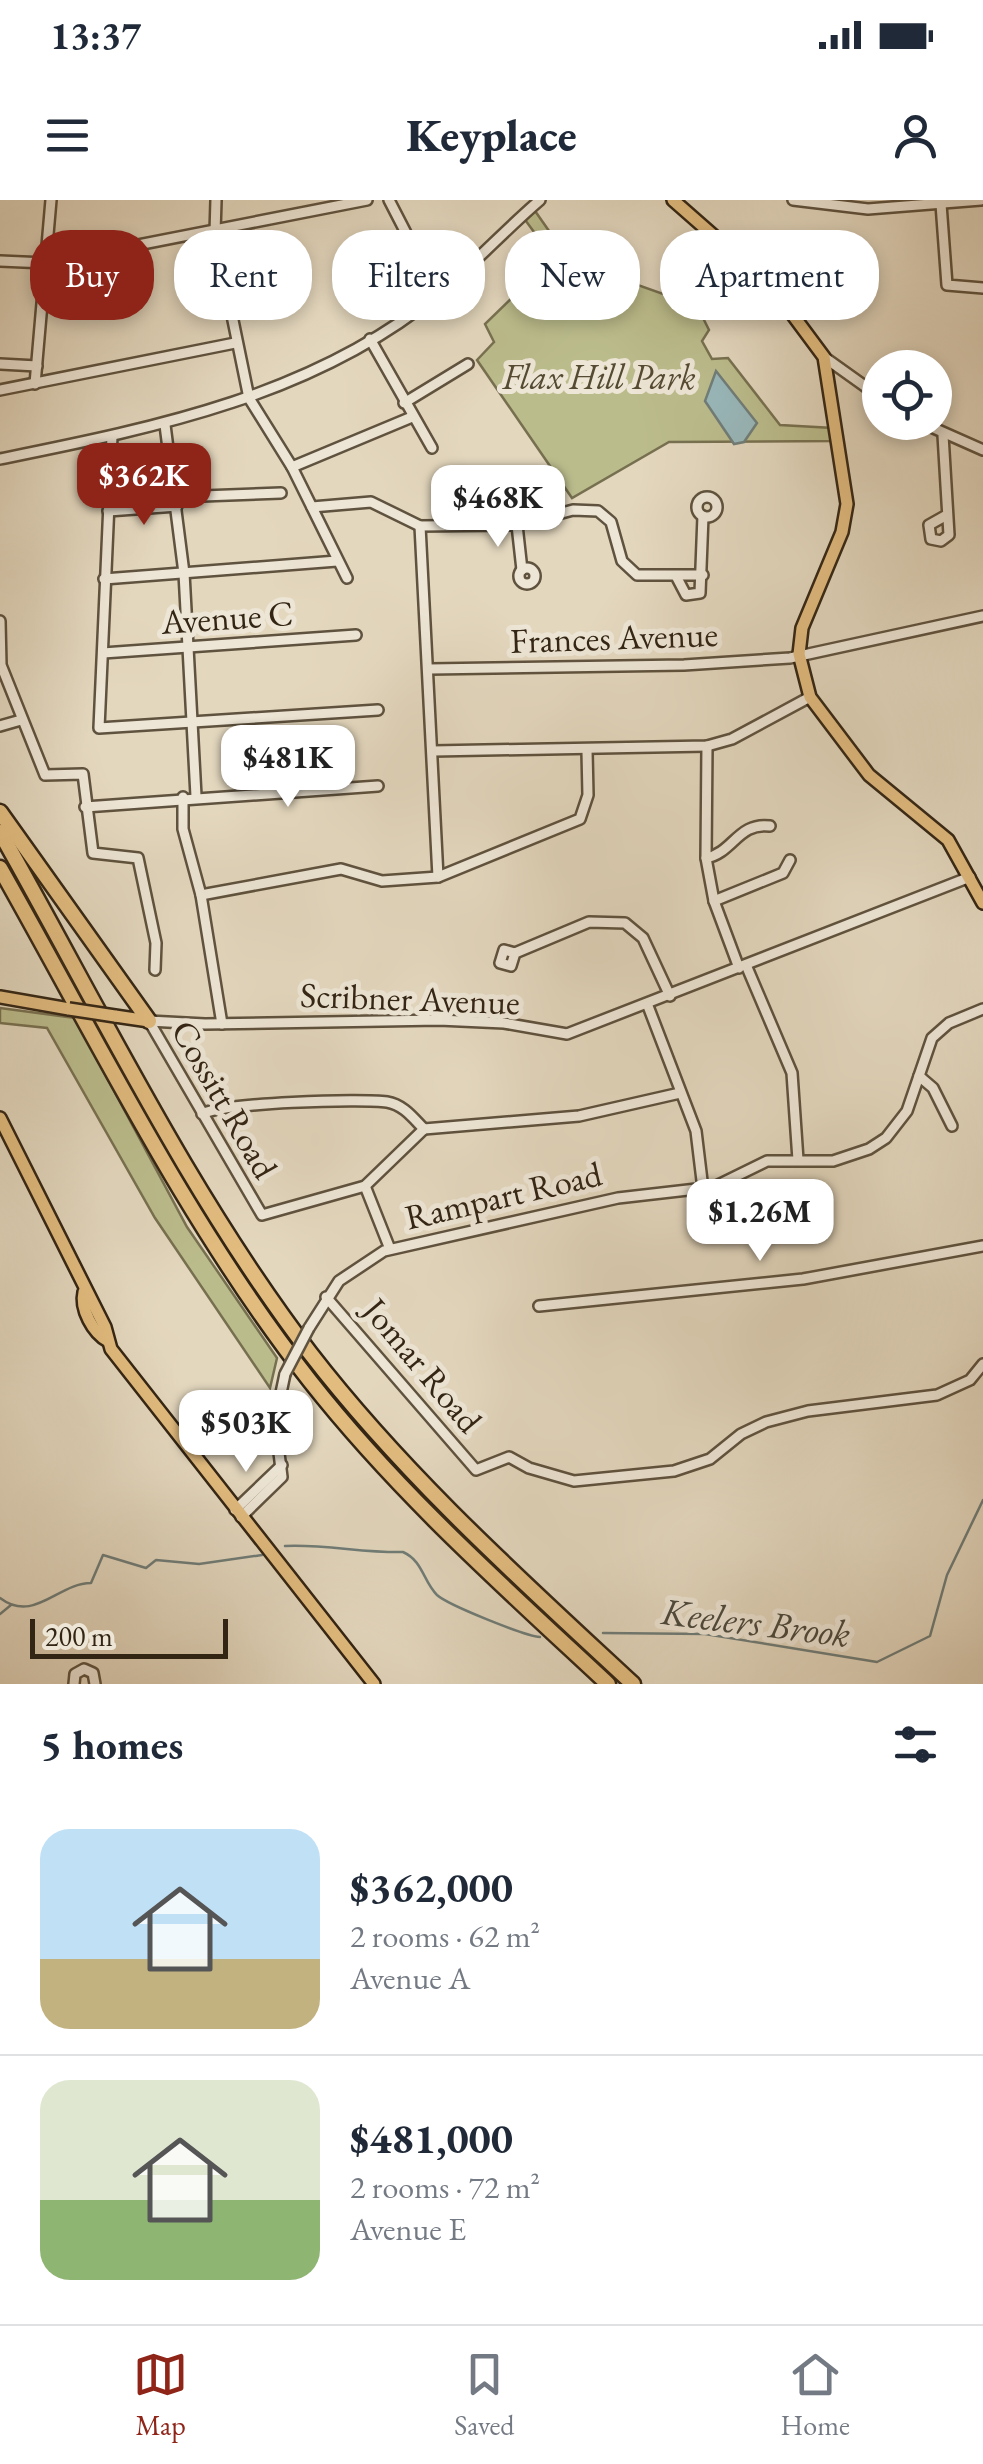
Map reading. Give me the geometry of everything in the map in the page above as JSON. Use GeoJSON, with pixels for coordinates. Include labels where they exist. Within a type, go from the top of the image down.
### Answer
{"type":"FeatureCollection","features":[{"type":"Feature","properties":{"kind":"highway"},"geometry":{"type":"LineString","coordinates":[[0,812],[149,1020]]}},
{"type":"Feature","properties":{"kind":"highway"},"geometry":{"type":"LineString","coordinates":[[0,832],[205,1196],[297,1336],[420,1482],[633,1684]]}},
{"type":"Feature","properties":{"kind":"highway"},"geometry":{"type":"LineString","coordinates":[[0,868],[210,1237],[312,1384],[424,1510],[608,1684]]}},
{"type":"Feature","properties":{"kind":"highway"},"geometry":{"type":"LineString","coordinates":[[0,883],[59,972]]}},
{"type":"Feature","properties":{"kind":"main road"},"geometry":{"type":"LineString","coordinates":[[682,202],[772,287],[824,357],[847,504],[842,532],[802,628],[799,654],[810,697],[869,775],[948,840],[983,902]]}},
{"type":"Feature","properties":{"kind":"main road","name":"Scribner Avenue"},"geometry":{"type":"LineString","coordinates":[[0,998],[149,1020]]}},
{"type":"Feature","properties":{"kind":"main road"},"geometry":{"type":"LineString","coordinates":[[0,1118],[84,1292],[83,1305],[96,1332],[108,1342],[151,1406],[374,1684]]}},
{"type":"Feature","properties":{"kind":"street"},"geometry":{"type":"LineString","coordinates":[[49,230],[52,200]]}},
{"type":"Feature","properties":{"kind":"street"},"geometry":{"type":"LineString","coordinates":[[215,230],[216,200]]}},
{"type":"Feature","properties":{"kind":"street"},"geometry":{"type":"LineString","coordinates":[[229,230],[367,200]]}},
{"type":"Feature","properties":{"kind":"street"},"geometry":{"type":"LineString","coordinates":[[389,200],[405,230]]}},
{"type":"Feature","properties":{"kind":"street"},"geometry":{"type":"LineString","coordinates":[[485,251],[540,200]]}},
{"type":"Feature","properties":{"kind":"street"},"geometry":{"type":"LineString","coordinates":[[792,200],[858,208],[982,200]]}},
{"type":"Feature","properties":{"kind":"street"},"geometry":{"type":"LineString","coordinates":[[941,204],[947,286],[983,288]]}},
{"type":"Feature","properties":{"kind":"street"},"geometry":{"type":"LineString","coordinates":[[0,261],[30,263]]}},
{"type":"Feature","properties":{"kind":"street"},"geometry":{"type":"LineString","coordinates":[[36,384],[41,320]]}},
{"type":"Feature","properties":{"kind":"street"},"geometry":{"type":"LineString","coordinates":[[231,320],[250,398],[292,466],[346,578]]}},
{"type":"Feature","properties":{"kind":"street"},"geometry":{"type":"LineString","coordinates":[[0,459],[165,425],[250,398],[370,339],[399,320]]}},
{"type":"Feature","properties":{"kind":"street"},"geometry":{"type":"LineString","coordinates":[[370,339],[432,448]]}},
{"type":"Feature","properties":{"kind":"street"},"geometry":{"type":"LineString","coordinates":[[0,390],[235,343]]}},
{"type":"Feature","properties":{"kind":"street"},"geometry":{"type":"LineString","coordinates":[[824,357],[862,384]]}},
{"type":"Feature","properties":{"kind":"street"},"geometry":{"type":"LineString","coordinates":[[0,364],[37,366]]}},
{"type":"Feature","properties":{"kind":"street"},"geometry":{"type":"LineString","coordinates":[[404,404],[468,364]]}},
{"type":"Feature","properties":{"kind":"street"},"geometry":{"type":"LineString","coordinates":[[292,466],[412,418]]}},
{"type":"Feature","properties":{"kind":"street"},"geometry":{"type":"LineString","coordinates":[[165,425],[184,574],[196,796]]}},
{"type":"Feature","properties":{"kind":"street"},"geometry":{"type":"LineString","coordinates":[[112,436],[99,728],[378,710]]}},
{"type":"Feature","properties":{"kind":"street"},"geometry":{"type":"LineString","coordinates":[[952,438],[983,450]]}},
{"type":"Feature","properties":{"kind":"street"},"geometry":{"type":"LineString","coordinates":[[944,440],[944,516]]}},
{"type":"Feature","properties":{"kind":"street"},"geometry":{"type":"LineString","coordinates":[[108,511],[281,493]]}},
{"type":"Feature","properties":{"kind":"street"},"geometry":{"type":"LineString","coordinates":[[312,507],[372,502],[420,526],[518,525],[573,510],[598,511],[610,522],[622,561],[630,570],[652,578],[702,575]]}},
{"type":"Feature","properties":{"kind":"street"},"geometry":{"type":"LineString","coordinates":[[676,576],[690,598],[700,593],[704,516]]}},
{"type":"Feature","properties":{"kind":"street"},"geometry":{"type":"LineString","coordinates":[[518,525],[522,570]]}},
{"type":"Feature","properties":{"kind":"street"},"geometry":{"type":"LineString","coordinates":[[420,526],[438,877]]}},
{"type":"Feature","properties":{"kind":"street"},"geometry":{"type":"LineString","coordinates":[[104,579],[337,561]]}},
{"type":"Feature","properties":{"kind":"street","name":"Frances Avenue"},"geometry":{"type":"LineString","coordinates":[[430,669],[684,665],[799,654],[983,616]]}},
{"type":"Feature","properties":{"kind":"street"},"geometry":{"type":"LineString","coordinates":[[0,621],[1,665],[45,774],[83,774],[93,853],[138,858],[156,943],[154,970]]}},
{"type":"Feature","properties":{"kind":"street","name":"Avenue C"},"geometry":{"type":"LineString","coordinates":[[103,653],[356,635]]}},
{"type":"Feature","properties":{"kind":"street"},"geometry":{"type":"LineString","coordinates":[[433,750],[588,751],[707,746],[732,739],[810,697]]}},
{"type":"Feature","properties":{"kind":"street"},"geometry":{"type":"LineString","coordinates":[[0,726],[20,720]]}},
{"type":"Feature","properties":{"kind":"street"},"geometry":{"type":"LineString","coordinates":[[707,746],[706,858],[714,902],[789,1062],[798,1160]]}},
{"type":"Feature","properties":{"kind":"street"},"geometry":{"type":"LineString","coordinates":[[201,895],[341,869],[382,881],[438,877],[580,819],[588,795],[588,751]]}},
{"type":"Feature","properties":{"kind":"street"},"geometry":{"type":"LineString","coordinates":[[86,807],[196,796],[378,786]]}},
{"type":"Feature","properties":{"kind":"street"},"geometry":{"type":"LineString","coordinates":[[184,797],[183,829],[201,895],[222,1024]]}},
{"type":"Feature","properties":{"kind":"street"},"geometry":{"type":"LineString","coordinates":[[706,858],[722,852],[742,830],[757,824],[770,826]]}},
{"type":"Feature","properties":{"kind":"street"},"geometry":{"type":"LineString","coordinates":[[714,902],[783,873],[790,860]]}},
{"type":"Feature","properties":{"kind":"street","name":"Scribner Avenue"},"geometry":{"type":"LineString","coordinates":[[149,1020],[222,1024],[439,1020],[504,1023],[561,1035],[648,1006],[970,877]]}},
{"type":"Feature","properties":{"kind":"street"},"geometry":{"type":"LineString","coordinates":[[514,953],[589,922],[610,919],[626,923],[643,938],[670,996]]}},
{"type":"Feature","properties":{"kind":"street"},"geometry":{"type":"LineString","coordinates":[[648,1006],[696,1130],[703,1189]]}},
{"type":"Feature","properties":{"kind":"street","name":"Rampart Road"},"geometry":{"type":"LineString","coordinates":[[238,1513],[278,1484],[282,1465],[275,1414],[285,1374],[326,1296],[356,1267],[390,1249],[618,1198],[722,1185],[762,1162],[842,1159],[878,1144],[907,1111],[924,1051],[936,1033],[983,1009]]}},
{"type":"Feature","properties":{"kind":"street","name":"Cossitt Road"},"geometry":{"type":"LineString","coordinates":[[149,1020],[262,1214],[366,1186],[424,1130]]}},
{"type":"Feature","properties":{"kind":"street"},"geometry":{"type":"LineString","coordinates":[[919,1076],[933,1088],[952,1126]]}},
{"type":"Feature","properties":{"kind":"street"},"geometry":{"type":"LineString","coordinates":[[202,1114],[230,1107],[384,1102],[410,1113],[424,1130],[579,1116],[680,1093]]}},
{"type":"Feature","properties":{"kind":"street"},"geometry":{"type":"LineString","coordinates":[[366,1186],[390,1249]]}},
{"type":"Feature","properties":{"kind":"street"},"geometry":{"type":"LineString","coordinates":[[540,1306],[803,1279],[983,1246]]}},
{"type":"Feature","properties":{"kind":"street","name":"Jomar Road"},"geometry":{"type":"LineString","coordinates":[[326,1296],[476,1470],[508,1457],[529,1468],[574,1480],[674,1470],[710,1458],[741,1434],[766,1422],[808,1411],[937,1395],[970,1380],[983,1364]]}},
{"type":"Feature","properties":{"kind":"street"},"geometry":{"type":"LineString","coordinates":[[74,1684],[75,1674],[85,1669],[93,1673],[94,1684]]}},
{"type":"Feature","properties":{"kind":"green space","name":"Flax Hill Park"},"geometry":{"type":"Polygon","coordinates":[[[533,208],[548,230],[533,230],[523,217],[533,208]]]}},
{"type":"Feature","properties":{"kind":"green space","name":"Flax Hill Park"},"geometry":{"type":"Polygon","coordinates":[[[640,286],[660,293],[660,320],[704,320],[709,330],[702,341],[712,359],[728,358],[780,425],[833,428],[836,441],[669,442],[572,498],[477,360],[494,342],[485,324],[505,305],[505,320],[640,320],[640,286]]]}},
{"type":"Feature","properties":{"kind":"green space"},"geometry":{"type":"Polygon","coordinates":[[[0,1008],[75,1018],[187,1227],[277,1358],[270,1388],[155,1218],[47,1028],[0,1023],[0,1008]]]}},
{"type":"Feature","properties":{"kind":"water"},"geometry":{"type":"Polygon","coordinates":[[[716,371],[757,423],[744,442],[734,444],[705,401],[716,371]]]}},
{"type":"Feature","properties":{"kind":"waterway","name":"Keelers Brook"},"geometry":{"type":"LineString","coordinates":[[603,1633],[705,1634],[877,1662],[930,1636],[947,1575],[983,1500]]}},
{"type":"Feature","properties":{"kind":"waterway","name":"Keelers Brook"},"geometry":{"type":"LineString","coordinates":[[285,1546],[403,1552],[415,1561],[432,1590],[444,1600],[540,1637]]}},
{"type":"Feature","properties":{"kind":"waterway","name":"Keelers Brook"},"geometry":{"type":"LineString","coordinates":[[0,1598],[24,1607],[91,1583],[103,1555],[146,1568],[156,1560],[199,1564],[262,1555]]}},
{"type":"Feature","properties":{"kind":"waterway"},"geometry":{"type":"LineString","coordinates":[[0,1614],[11,1605]]}}]}
